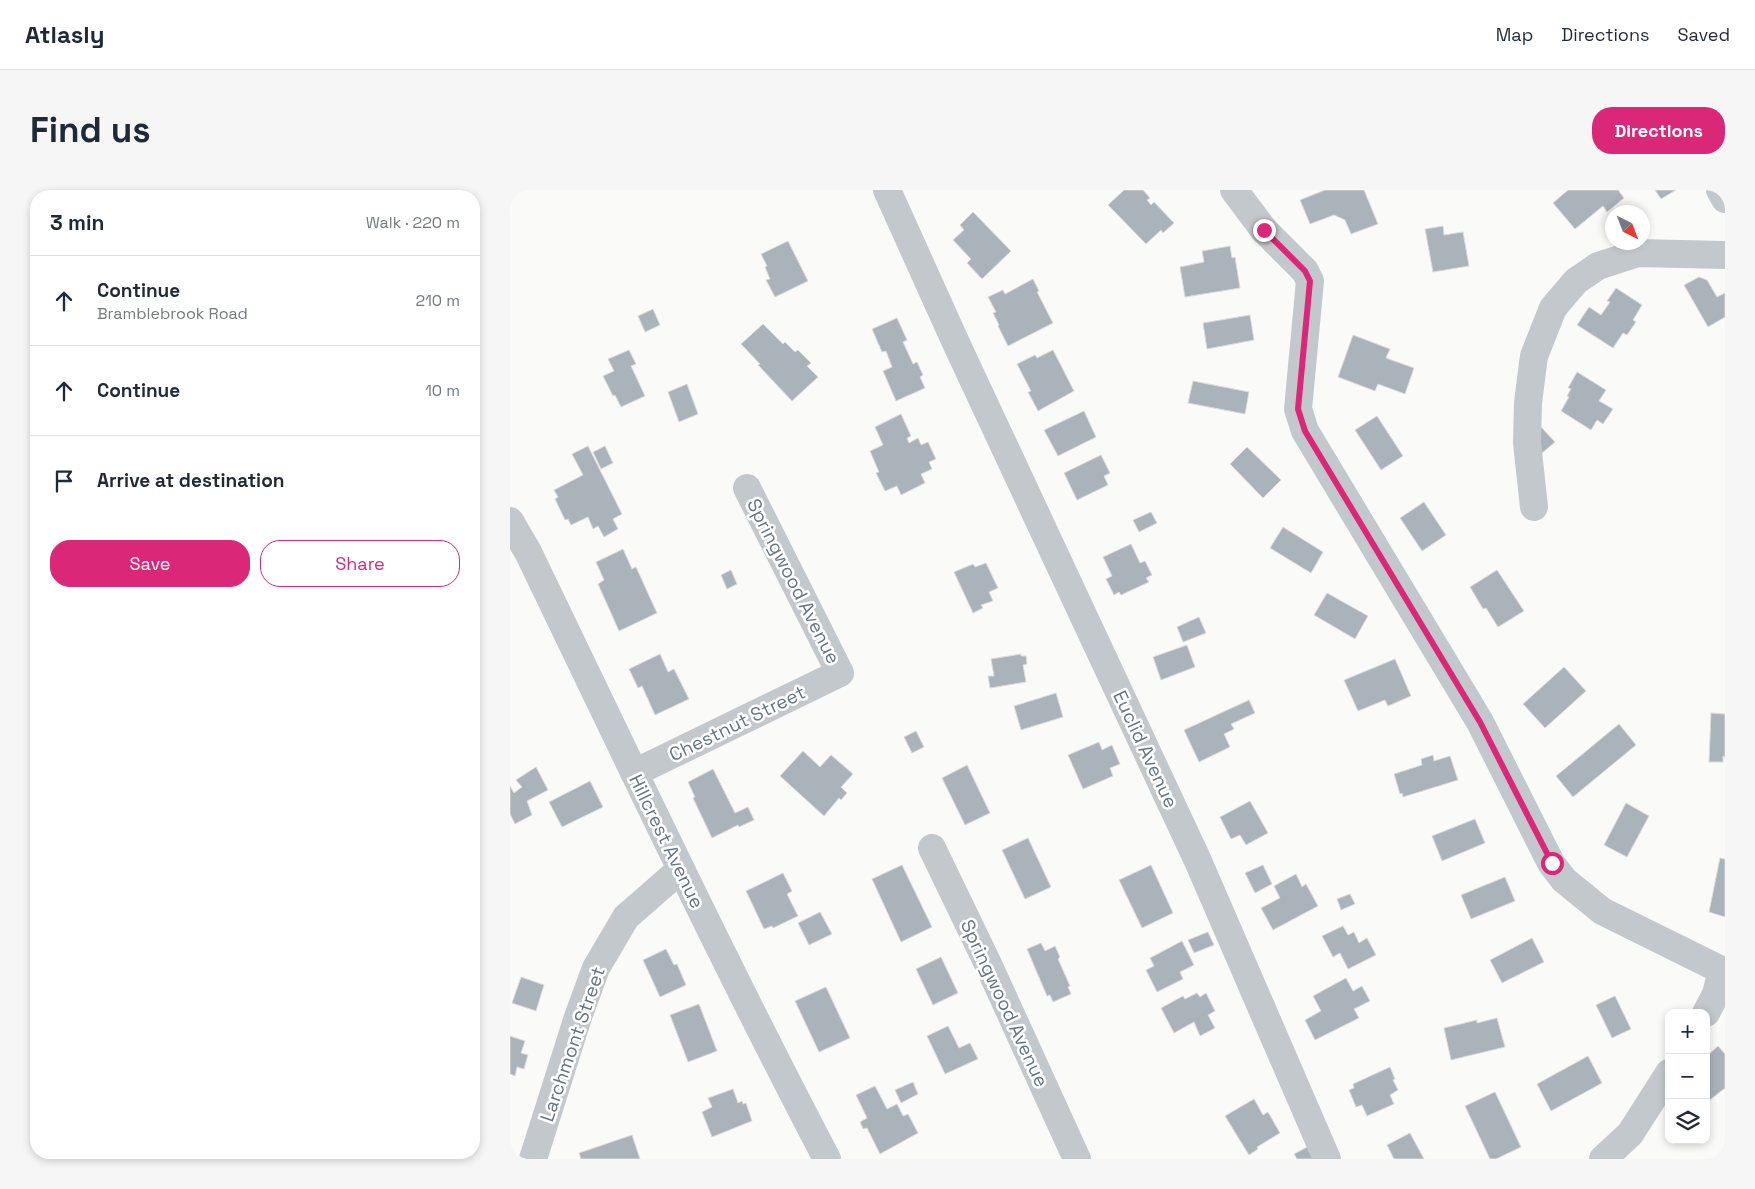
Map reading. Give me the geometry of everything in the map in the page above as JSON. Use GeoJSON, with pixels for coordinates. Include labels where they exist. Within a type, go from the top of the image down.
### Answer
{"type":"FeatureCollection","features":[{"type":"Feature","properties":{"kind":"street","name":"Euclid Avenue"},"geometry":{"type":"LineString","coordinates":[[887,190],[956,343],[1198,861],[1327,1159]]}},
{"type":"Feature","properties":{"kind":"street"},"geometry":{"type":"LineString","coordinates":[[1234,190],[1264,230],[1298,263],[1310,281],[1298,409],[1305,431],[1480,722],[1552,863],[1564,880],[1602,911],[1724,971],[1708,1009]]}},
{"type":"Feature","properties":{"kind":"street"},"geometry":{"type":"LineString","coordinates":[[1720,190],[1725,199]]}},
{"type":"Feature","properties":{"kind":"street"},"geometry":{"type":"LineString","coordinates":[[1534,507],[1527,443],[1528,403],[1534,356],[1552,308],[1576,282],[1598,266],[1638,253],[1725,255]]}},
{"type":"Feature","properties":{"kind":"street","name":"Springwood Avenue"},"geometry":{"type":"LineString","coordinates":[[747,488],[840,673]]}},
{"type":"Feature","properties":{"kind":"street","name":"Hillcrest Avenue"},"geometry":{"type":"LineString","coordinates":[[510,521],[528,552],[680,870],[780,1070],[827,1159]]}},
{"type":"Feature","properties":{"kind":"street","name":"Chestnut Street"},"geometry":{"type":"LineString","coordinates":[[634,773],[840,673]]}},
{"type":"Feature","properties":{"kind":"street","name":"Springwood Avenue"},"geometry":{"type":"LineString","coordinates":[[932,848],[988,964],[1077,1159]]}},
{"type":"Feature","properties":{"kind":"street","name":"Larchmont Street"},"geometry":{"type":"LineString","coordinates":[[533,1159],[578,1017],[596,968],[626,917],[680,870]]}},
{"type":"Feature","properties":{"kind":"street"},"geometry":{"type":"LineString","coordinates":[[1603,1159],[1630,1134],[1665,1079]]}},
{"type":"Feature","properties":{"kind":"building"},"geometry":{"type":"Polygon","coordinates":[[[1124,190],[1143,190],[1150,198],[1147,200],[1151,205],[1154,202],[1174,223],[1163,233],[1161,230],[1146,244],[1108,205],[1124,190]]]}},
{"type":"Feature","properties":{"kind":"building"},"geometry":{"type":"Polygon","coordinates":[[[1325,190],[1364,190],[1378,224],[1351,234],[1345,220],[1334,215],[1310,224],[1300,200],[1325,190]]]}},
{"type":"Feature","properties":{"kind":"building"},"geometry":{"type":"Polygon","coordinates":[[[1568,190],[1618,190],[1624,198],[1616,205],[1605,205],[1605,209],[1603,206],[1575,229],[1553,203],[1568,190]]]}},
{"type":"Feature","properties":{"kind":"building"},"geometry":{"type":"Polygon","coordinates":[[[1655,190],[1676,190],[1661,199],[1655,190]]]}},
{"type":"Feature","properties":{"kind":"building"},"geometry":{"type":"Polygon","coordinates":[[[973,212],[1011,251],[982,279],[967,263],[971,259],[953,240],[964,230],[960,225],[973,212]]]}},
{"type":"Feature","properties":{"kind":"building"},"geometry":{"type":"Polygon","coordinates":[[[1443,226],[1444,235],[1463,232],[1469,266],[1433,272],[1425,229],[1443,226]]]}},
{"type":"Feature","properties":{"kind":"building"},"geometry":{"type":"Polygon","coordinates":[[[788,241],[808,281],[775,297],[766,280],[770,279],[765,267],[767,266],[761,254],[788,241]]]}},
{"type":"Feature","properties":{"kind":"building"},"geometry":{"type":"Polygon","coordinates":[[[1230,246],[1232,258],[1235,257],[1240,288],[1185,297],[1180,267],[1204,262],[1202,251],[1230,246]]]}},
{"type":"Feature","properties":{"kind":"building"},"geometry":{"type":"Polygon","coordinates":[[[1699,277],[1707,280],[1717,297],[1725,293],[1725,317],[1708,327],[1684,285],[1699,277]]]}},
{"type":"Feature","properties":{"kind":"building"},"geometry":{"type":"Polygon","coordinates":[[[1033,279],[1039,291],[1037,292],[1053,323],[1008,346],[993,313],[996,312],[988,297],[1003,290],[1005,294],[1033,279]]]}},
{"type":"Feature","properties":{"kind":"building"},"geometry":{"type":"Polygon","coordinates":[[[1616,288],[1642,305],[1633,320],[1636,322],[1627,335],[1623,333],[1613,348],[1577,325],[1589,307],[1601,315],[1610,302],[1607,301],[1616,288]]]}},
{"type":"Feature","properties":{"kind":"building"},"geometry":{"type":"Polygon","coordinates":[[[653,309],[660,325],[645,332],[638,316],[653,309]]]}},
{"type":"Feature","properties":{"kind":"building"},"geometry":{"type":"Polygon","coordinates":[[[1250,315],[1254,340],[1207,349],[1203,323],[1250,315]]]}},
{"type":"Feature","properties":{"kind":"building"},"geometry":{"type":"Polygon","coordinates":[[[897,318],[907,340],[903,342],[913,364],[917,362],[923,375],[920,377],[925,388],[896,401],[883,371],[892,367],[886,351],[882,352],[872,329],[897,318]]]}},
{"type":"Feature","properties":{"kind":"building"},"geometry":{"type":"Polygon","coordinates":[[[763,324],[783,344],[785,342],[795,352],[798,350],[811,363],[807,366],[818,377],[792,401],[741,344],[763,324]]]}},
{"type":"Feature","properties":{"kind":"building"},"geometry":{"type":"Polygon","coordinates":[[[1353,335],[1390,349],[1386,358],[1414,368],[1405,394],[1378,384],[1375,391],[1338,377],[1353,335]]]}},
{"type":"Feature","properties":{"kind":"building"},"geometry":{"type":"Polygon","coordinates":[[[629,350],[636,364],[631,366],[645,396],[621,407],[603,376],[614,371],[608,359],[629,350]]]}},
{"type":"Feature","properties":{"kind":"building"},"geometry":{"type":"Polygon","coordinates":[[[1053,350],[1074,391],[1038,411],[1028,392],[1031,391],[1017,364],[1035,355],[1037,358],[1053,350]]]}},
{"type":"Feature","properties":{"kind":"building"},"geometry":{"type":"Polygon","coordinates":[[[1577,372],[1606,390],[1599,401],[1613,409],[1603,424],[1597,420],[1591,430],[1561,411],[1569,397],[1567,396],[1571,389],[1568,388],[1577,372]]]}},
{"type":"Feature","properties":{"kind":"building"},"geometry":{"type":"Polygon","coordinates":[[[1193,381],[1249,392],[1245,414],[1188,403],[1193,381]]]}},
{"type":"Feature","properties":{"kind":"building"},"geometry":{"type":"Polygon","coordinates":[[[687,384],[698,414],[679,422],[668,392],[687,384]]]}},
{"type":"Feature","properties":{"kind":"building"},"geometry":{"type":"Polygon","coordinates":[[[1084,411],[1096,437],[1058,456],[1044,430],[1084,411]]]}},
{"type":"Feature","properties":{"kind":"building"},"geometry":{"type":"Polygon","coordinates":[[[901,414],[911,436],[907,438],[909,443],[918,438],[921,445],[928,442],[936,459],[929,462],[932,469],[921,474],[925,483],[901,495],[897,486],[885,491],[876,473],[879,472],[870,451],[883,445],[875,427],[901,414]]]}},
{"type":"Feature","properties":{"kind":"building"},"geometry":{"type":"Polygon","coordinates":[[[1377,416],[1403,456],[1381,470],[1355,430],[1377,416]]]}},
{"type":"Feature","properties":{"kind":"building"},"geometry":{"type":"Polygon","coordinates":[[[1541,427],[1555,442],[1542,453],[1528,437],[1541,427]]]}},
{"type":"Feature","properties":{"kind":"building"},"geometry":{"type":"Polygon","coordinates":[[[588,446],[622,514],[613,519],[618,529],[604,537],[598,526],[593,529],[588,517],[571,525],[568,519],[565,520],[555,499],[558,497],[554,490],[583,475],[572,454],[588,446]]]}},
{"type":"Feature","properties":{"kind":"building"},"geometry":{"type":"Polygon","coordinates":[[[605,446],[613,463],[601,469],[593,452],[605,446]]]}},
{"type":"Feature","properties":{"kind":"building"},"geometry":{"type":"Polygon","coordinates":[[[1247,447],[1281,480],[1263,498],[1230,464],[1247,447]]]}},
{"type":"Feature","properties":{"kind":"building"},"geometry":{"type":"Polygon","coordinates":[[[1101,455],[1110,473],[1104,476],[1108,485],[1077,500],[1064,473],[1101,455]]]}},
{"type":"Feature","properties":{"kind":"building"},"geometry":{"type":"Polygon","coordinates":[[[1424,502],[1446,535],[1422,551],[1400,518],[1424,502]]]}},
{"type":"Feature","properties":{"kind":"building"},"geometry":{"type":"Polygon","coordinates":[[[1151,512],[1157,523],[1139,532],[1133,520],[1151,512]]]}},
{"type":"Feature","properties":{"kind":"building"},"geometry":{"type":"Polygon","coordinates":[[[1283,527],[1323,552],[1311,573],[1270,548],[1283,527]]]}},
{"type":"Feature","properties":{"kind":"building"},"geometry":{"type":"Polygon","coordinates":[[[1131,544],[1140,563],[1145,561],[1152,575],[1146,578],[1149,582],[1121,595],[1119,592],[1114,595],[1106,579],[1112,576],[1103,557],[1131,544]]]}},
{"type":"Feature","properties":{"kind":"building"},"geometry":{"type":"Polygon","coordinates":[[[623,549],[632,569],[636,567],[657,613],[619,631],[598,584],[604,580],[596,562],[623,549]]]}},
{"type":"Feature","properties":{"kind":"building"},"geometry":{"type":"Polygon","coordinates":[[[986,563],[998,588],[989,592],[993,601],[981,605],[983,608],[973,613],[954,572],[973,564],[975,567],[986,563]]]}},
{"type":"Feature","properties":{"kind":"building"},"geometry":{"type":"Polygon","coordinates":[[[731,570],[737,584],[727,589],[721,575],[731,570]]]}},
{"type":"Feature","properties":{"kind":"building"},"geometry":{"type":"Polygon","coordinates":[[[1497,570],[1524,611],[1498,627],[1486,608],[1483,609],[1470,587],[1497,570]]]}},
{"type":"Feature","properties":{"kind":"building"},"geometry":{"type":"Polygon","coordinates":[[[1327,593],[1368,616],[1355,639],[1314,615],[1327,593]]]}},
{"type":"Feature","properties":{"kind":"building"},"geometry":{"type":"Polygon","coordinates":[[[1199,617],[1206,633],[1183,642],[1177,627],[1199,617]]]}},
{"type":"Feature","properties":{"kind":"building"},"geometry":{"type":"Polygon","coordinates":[[[1187,645],[1195,667],[1161,680],[1153,657],[1187,645]]]}},
{"type":"Feature","properties":{"kind":"building"},"geometry":{"type":"Polygon","coordinates":[[[660,654],[668,672],[674,669],[689,699],[655,715],[642,686],[638,688],[629,669],[660,654]]]}},
{"type":"Feature","properties":{"kind":"building"},"geometry":{"type":"Polygon","coordinates":[[[1021,654],[1021,656],[1026,656],[1027,664],[1023,665],[1026,682],[990,688],[988,676],[994,676],[991,659],[1021,654]]]}},
{"type":"Feature","properties":{"kind":"building"},"geometry":{"type":"Polygon","coordinates":[[[1395,659],[1411,696],[1388,706],[1385,700],[1358,711],[1344,680],[1395,659]]]}},
{"type":"Feature","properties":{"kind":"building"},"geometry":{"type":"Polygon","coordinates":[[[1564,667],[1586,691],[1545,728],[1523,704],[1564,667]]]}},
{"type":"Feature","properties":{"kind":"building"},"geometry":{"type":"Polygon","coordinates":[[[1056,693],[1063,717],[1021,730],[1014,706],[1056,693]]]}},
{"type":"Feature","properties":{"kind":"building"},"geometry":{"type":"Polygon","coordinates":[[[1249,700],[1255,713],[1231,724],[1234,729],[1224,734],[1230,747],[1199,762],[1184,730],[1249,700]]]}},
{"type":"Feature","properties":{"kind":"building"},"geometry":{"type":"Polygon","coordinates":[[[1711,713],[1725,714],[1725,757],[1723,756],[1723,762],[1709,762],[1711,713]]]}},
{"type":"Feature","properties":{"kind":"building"},"geometry":{"type":"Polygon","coordinates":[[[1619,724],[1636,745],[1573,797],[1556,776],[1619,724]]]}},
{"type":"Feature","properties":{"kind":"building"},"geometry":{"type":"Polygon","coordinates":[[[916,731],[924,747],[912,753],[904,737],[916,731]]]}},
{"type":"Feature","properties":{"kind":"building"},"geometry":{"type":"Polygon","coordinates":[[[1099,742],[1102,750],[1112,745],[1120,764],[1110,768],[1113,776],[1083,789],[1068,755],[1099,742]]]}},
{"type":"Feature","properties":{"kind":"building"},"geometry":{"type":"Polygon","coordinates":[[[803,751],[820,767],[831,755],[853,774],[841,787],[847,793],[841,800],[839,798],[824,816],[780,776],[803,751]]]}},
{"type":"Feature","properties":{"kind":"building"},"geometry":{"type":"Polygon","coordinates":[[[1433,755],[1434,761],[1450,756],[1458,780],[1403,797],[1402,793],[1400,794],[1394,774],[1422,765],[1421,759],[1433,755]]]}},
{"type":"Feature","properties":{"kind":"building"},"geometry":{"type":"Polygon","coordinates":[[[967,765],[990,813],[965,825],[942,778],[967,765]]]}},
{"type":"Feature","properties":{"kind":"building"},"geometry":{"type":"Polygon","coordinates":[[[536,767],[548,790],[527,801],[532,815],[515,824],[510,814],[510,786],[514,793],[522,787],[516,780],[536,767]]]}},
{"type":"Feature","properties":{"kind":"building"},"geometry":{"type":"Polygon","coordinates":[[[713,769],[735,813],[748,807],[754,820],[739,827],[738,825],[712,838],[693,798],[695,797],[688,782],[713,769]]]}},
{"type":"Feature","properties":{"kind":"building"},"geometry":{"type":"Polygon","coordinates":[[[590,781],[603,807],[562,827],[549,802],[590,781]]]}},
{"type":"Feature","properties":{"kind":"building"},"geometry":{"type":"Polygon","coordinates":[[[1250,801],[1268,833],[1246,845],[1240,835],[1231,839],[1220,817],[1250,801]]]}},
{"type":"Feature","properties":{"kind":"building"},"geometry":{"type":"Polygon","coordinates":[[[1626,803],[1649,816],[1627,857],[1604,845],[1626,803]]]}},
{"type":"Feature","properties":{"kind":"building"},"geometry":{"type":"Polygon","coordinates":[[[1475,819],[1485,843],[1442,861],[1432,836],[1475,819]]]}},
{"type":"Feature","properties":{"kind":"building"},"geometry":{"type":"Polygon","coordinates":[[[1028,838],[1051,887],[1025,899],[1002,850],[1028,838]]]}},
{"type":"Feature","properties":{"kind":"building"},"geometry":{"type":"Polygon","coordinates":[[[1720,858],[1725,859],[1725,917],[1709,912],[1720,858]]]}},
{"type":"Feature","properties":{"kind":"building"},"geometry":{"type":"Polygon","coordinates":[[[902,865],[932,927],[901,942],[872,879],[902,865]]]}},
{"type":"Feature","properties":{"kind":"building"},"geometry":{"type":"Polygon","coordinates":[[[1151,865],[1173,913],[1142,928],[1119,880],[1151,865]]]}},
{"type":"Feature","properties":{"kind":"building"},"geometry":{"type":"Polygon","coordinates":[[[1263,865],[1272,884],[1255,893],[1245,873],[1263,865]]]}},
{"type":"Feature","properties":{"kind":"building"},"geometry":{"type":"Polygon","coordinates":[[[783,873],[792,891],[787,894],[798,916],[773,928],[772,926],[764,929],[746,891],[783,873]]]}},
{"type":"Feature","properties":{"kind":"building"},"geometry":{"type":"Polygon","coordinates":[[[1296,874],[1302,887],[1306,884],[1318,906],[1273,930],[1261,908],[1280,898],[1274,886],[1296,874]]]}},
{"type":"Feature","properties":{"kind":"building"},"geometry":{"type":"Polygon","coordinates":[[[1505,877],[1515,901],[1471,919],[1461,895],[1505,877]]]}},
{"type":"Feature","properties":{"kind":"building"},"geometry":{"type":"Polygon","coordinates":[[[1350,894],[1355,904],[1341,910],[1337,899],[1350,894]]]}},
{"type":"Feature","properties":{"kind":"building"},"geometry":{"type":"Polygon","coordinates":[[[820,912],[832,934],[809,945],[798,923],[820,912]]]}},
{"type":"Feature","properties":{"kind":"building"},"geometry":{"type":"Polygon","coordinates":[[[1343,926],[1348,935],[1354,932],[1359,943],[1367,938],[1376,955],[1348,969],[1340,953],[1333,957],[1322,936],[1343,926]]]}},
{"type":"Feature","properties":{"kind":"building"},"geometry":{"type":"Polygon","coordinates":[[[1208,932],[1214,945],[1194,953],[1188,940],[1208,932]]]}},
{"type":"Feature","properties":{"kind":"building"},"geometry":{"type":"Polygon","coordinates":[[[1532,938],[1544,962],[1502,983],[1490,960],[1532,938]]]}},
{"type":"Feature","properties":{"kind":"building"},"geometry":{"type":"Polygon","coordinates":[[[1182,941],[1194,965],[1180,972],[1183,979],[1157,992],[1146,970],[1154,966],[1150,958],[1182,941]]]}},
{"type":"Feature","properties":{"kind":"building"},"geometry":{"type":"Polygon","coordinates":[[[1041,943],[1045,951],[1055,946],[1060,957],[1058,959],[1070,986],[1068,987],[1071,994],[1053,1002],[1050,995],[1047,996],[1027,949],[1041,943]]]}},
{"type":"Feature","properties":{"kind":"building"},"geometry":{"type":"Polygon","coordinates":[[[666,949],[674,965],[677,964],[686,985],[660,997],[643,960],[666,949]]]}},
{"type":"Feature","properties":{"kind":"building"},"geometry":{"type":"Polygon","coordinates":[[[941,957],[958,993],[933,1005],[916,969],[941,957]]]}},
{"type":"Feature","properties":{"kind":"building"},"geometry":{"type":"Polygon","coordinates":[[[521,977],[544,985],[536,1011],[512,1003],[521,977]]]}},
{"type":"Feature","properties":{"kind":"building"},"geometry":{"type":"Polygon","coordinates":[[[1346,978],[1353,991],[1362,986],[1370,1001],[1354,1009],[1359,1018],[1315,1040],[1305,1020],[1321,1011],[1313,996],[1346,978]]]}},
{"type":"Feature","properties":{"kind":"building"},"geometry":{"type":"Polygon","coordinates":[[[826,987],[850,1038],[819,1052],[795,1001],[826,987]]]}},
{"type":"Feature","properties":{"kind":"building"},"geometry":{"type":"Polygon","coordinates":[[[1197,993],[1200,997],[1206,993],[1215,1011],[1208,1015],[1215,1028],[1200,1036],[1194,1022],[1174,1033],[1161,1008],[1183,996],[1185,999],[1197,993]]]}},
{"type":"Feature","properties":{"kind":"building"},"geometry":{"type":"Polygon","coordinates":[[[1615,996],[1631,1029],[1612,1038],[1596,1005],[1615,996]]]}},
{"type":"Feature","properties":{"kind":"building"},"geometry":{"type":"Polygon","coordinates":[[[699,1004],[717,1051],[688,1062],[670,1015],[699,1004]]]}},
{"type":"Feature","properties":{"kind":"building"},"geometry":{"type":"Polygon","coordinates":[[[1497,1018],[1505,1047],[1451,1060],[1444,1028],[1477,1020],[1477,1023],[1497,1018]]]}},
{"type":"Feature","properties":{"kind":"building"},"geometry":{"type":"Polygon","coordinates":[[[948,1026],[959,1048],[970,1043],[978,1059],[945,1074],[927,1036],[948,1026]]]}},
{"type":"Feature","properties":{"kind":"building"},"geometry":{"type":"Polygon","coordinates":[[[510,1036],[525,1041],[521,1053],[528,1055],[524,1069],[517,1067],[515,1076],[510,1074],[510,1036]]]}},
{"type":"Feature","properties":{"kind":"building"},"geometry":{"type":"Polygon","coordinates":[[[1718,1046],[1725,1054],[1725,1088],[1710,1100],[1710,1054],[1718,1046]]]}},
{"type":"Feature","properties":{"kind":"building"},"geometry":{"type":"Polygon","coordinates":[[[1588,1056],[1602,1083],[1551,1111],[1537,1084],[1588,1056]]]}},
{"type":"Feature","properties":{"kind":"building"},"geometry":{"type":"Polygon","coordinates":[[[1390,1067],[1398,1090],[1390,1095],[1394,1104],[1367,1116],[1362,1105],[1356,1107],[1349,1090],[1354,1088],[1353,1084],[1390,1067]]]}},
{"type":"Feature","properties":{"kind":"building"},"geometry":{"type":"Polygon","coordinates":[[[913,1082],[918,1094],[901,1103],[895,1090],[913,1082]]]}},
{"type":"Feature","properties":{"kind":"building"},"geometry":{"type":"Polygon","coordinates":[[[875,1086],[887,1109],[897,1104],[903,1116],[908,1114],[918,1133],[880,1154],[867,1128],[863,1129],[860,1122],[867,1118],[856,1095],[875,1086]]]}},
{"type":"Feature","properties":{"kind":"building"},"geometry":{"type":"Polygon","coordinates":[[[733,1089],[738,1103],[742,1101],[743,1104],[746,1103],[752,1121],[712,1137],[702,1112],[712,1107],[708,1098],[733,1089]]]}},
{"type":"Feature","properties":{"kind":"building"},"geometry":{"type":"Polygon","coordinates":[[[1495,1092],[1521,1147],[1496,1159],[1490,1159],[1465,1106],[1495,1092]]]}},
{"type":"Feature","properties":{"kind":"building"},"geometry":{"type":"Polygon","coordinates":[[[1254,1099],[1263,1115],[1268,1112],[1280,1133],[1257,1147],[1258,1149],[1249,1155],[1225,1116],[1254,1099]]]}},
{"type":"Feature","properties":{"kind":"building"},"geometry":{"type":"Polygon","coordinates":[[[1410,1133],[1424,1159],[1394,1159],[1387,1145],[1410,1133]]]}},
{"type":"Feature","properties":{"kind":"building"},"geometry":{"type":"Polygon","coordinates":[[[632,1135],[640,1159],[581,1159],[579,1153],[632,1135]]]}},
{"type":"Feature","properties":{"kind":"building"},"geometry":{"type":"Polygon","coordinates":[[[1309,1146],[1313,1159],[1297,1159],[1294,1154],[1309,1146]]]}},
{"type":"Feature","properties":{"kind":"route"},"geometry":{"type":"LineString","coordinates":[[1264,230],[1298,263],[1310,281],[1298,409],[1305,431],[1480,722],[1552,863]]}}]}
